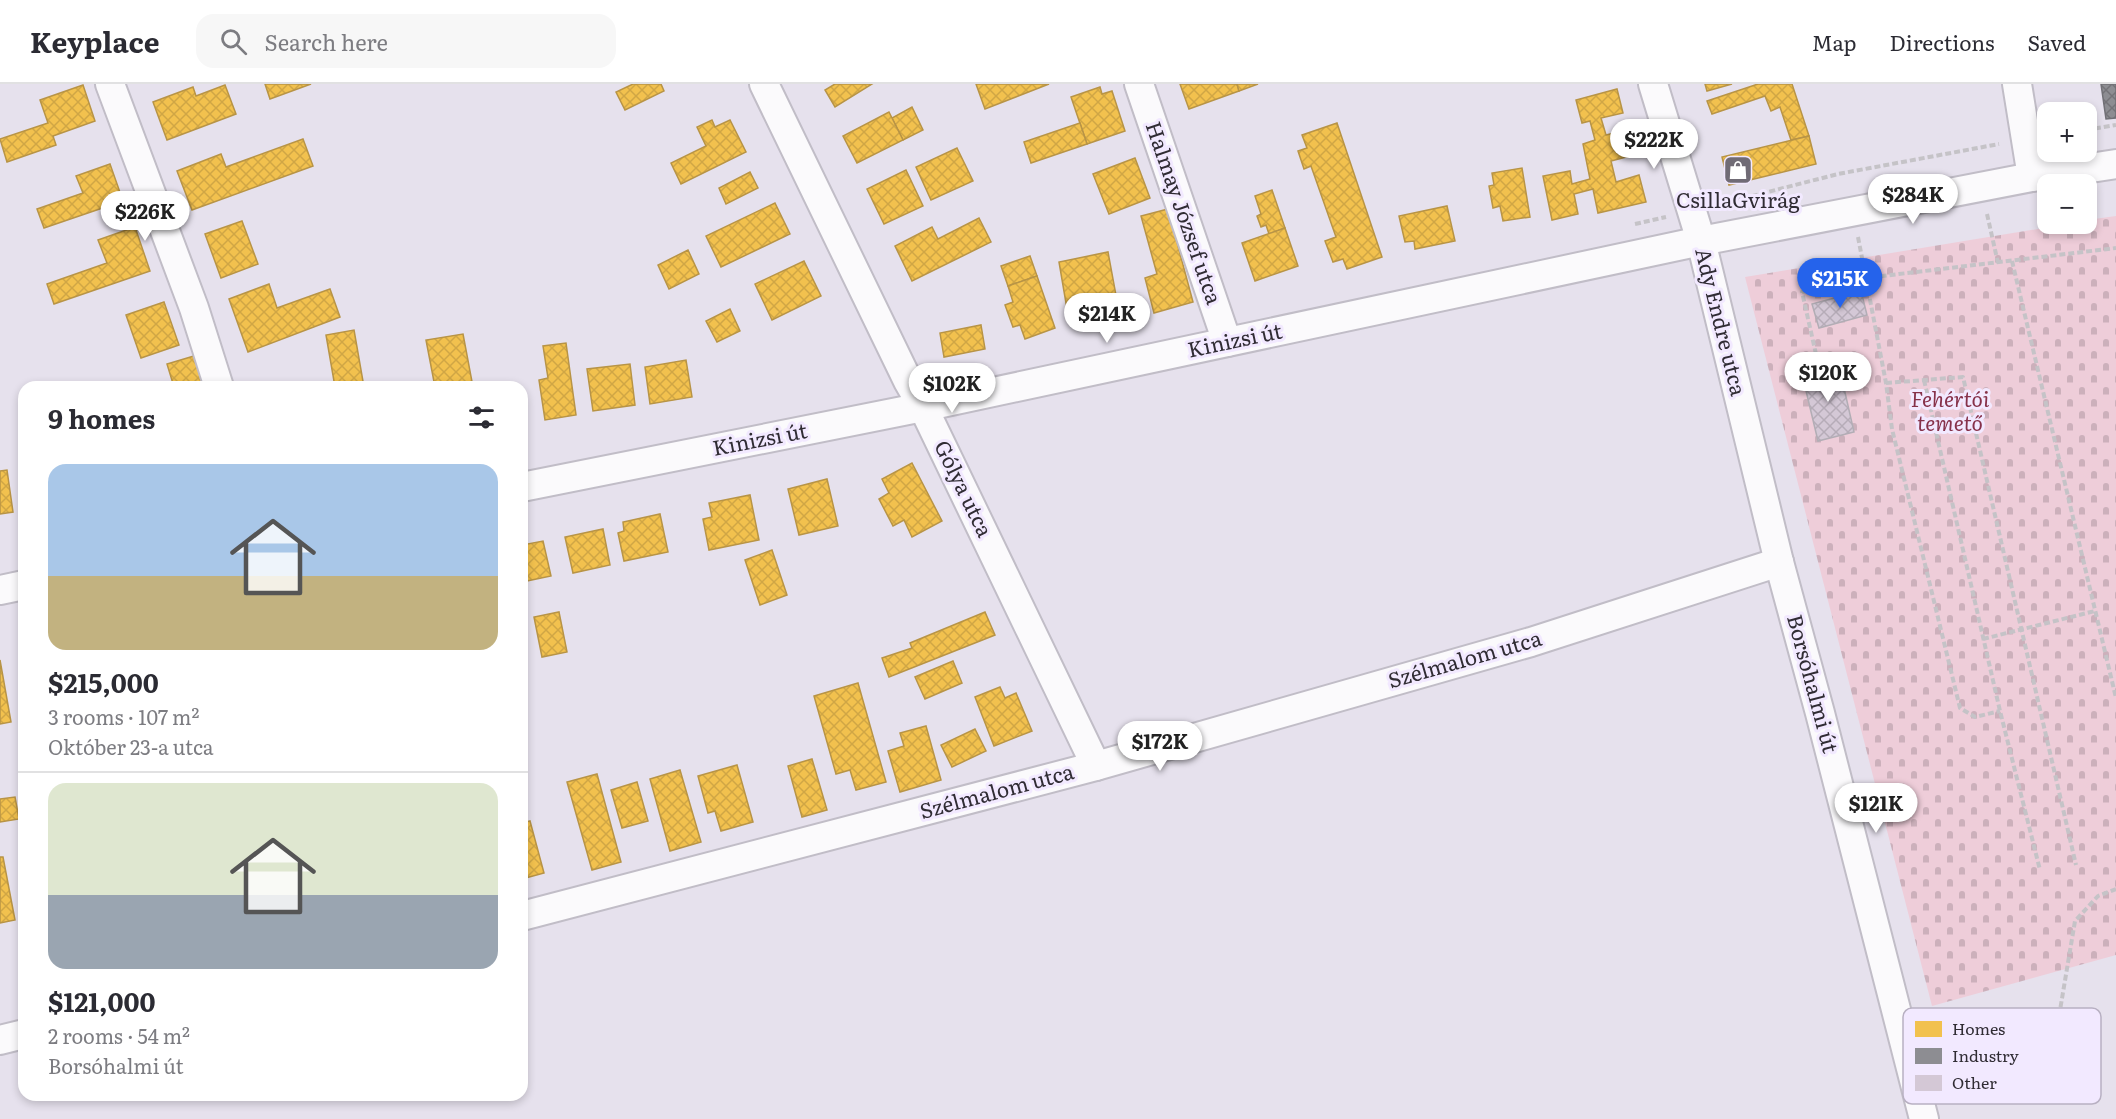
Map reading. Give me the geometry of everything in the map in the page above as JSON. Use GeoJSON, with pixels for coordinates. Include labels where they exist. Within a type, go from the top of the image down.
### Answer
{"type":"FeatureCollection","features":[{"type":"Feature","properties":{"kind":"street"},"geometry":{"type":"LineString","coordinates":[[110,84],[194,308],[217,381]]}},
{"type":"Feature","properties":{"kind":"street","name":"Gólya utca"},"geometry":{"type":"LineString","coordinates":[[764,84],[1096,766]]}},
{"type":"Feature","properties":{"kind":"street","name":"Halmay József utca"},"geometry":{"type":"LineString","coordinates":[[1138,84],[1227,342]]}},
{"type":"Feature","properties":{"kind":"street","name":"Ady Endre utca"},"geometry":{"type":"LineString","coordinates":[[1653,84],[1701,242],[1779,562]]}},
{"type":"Feature","properties":{"kind":"street"},"geometry":{"type":"LineString","coordinates":[[2018,84],[2032,177]]}},
{"type":"Feature","properties":{"kind":"street","name":"Kinizsi út"},"geometry":{"type":"LineString","coordinates":[[528,487],[923,407],[1701,242],[2032,177],[2116,164]]}},
{"type":"Feature","properties":{"kind":"street","name":"Szélmalom utca"},"geometry":{"type":"LineString","coordinates":[[528,914],[1096,766],[1532,642],[1779,562]]}},
{"type":"Feature","properties":{"kind":"street","name":"Borsóhalmi út"},"geometry":{"type":"LineString","coordinates":[[1779,562],[1903,1033]]}},
{"type":"Feature","properties":{"kind":"street"},"geometry":{"type":"LineString","coordinates":[[0,590],[18,586]]}},
{"type":"Feature","properties":{"kind":"street"},"geometry":{"type":"LineString","coordinates":[[0,1040],[18,1036]]}},
{"type":"Feature","properties":{"kind":"street","name":"Borsóhalmi út"},"geometry":{"type":"LineString","coordinates":[[1920,1104],[1924,1119]]}},
{"type":"Feature","properties":{"kind":"path"},"geometry":{"type":"LineString","coordinates":[[2097,128],[2116,125]]}},
{"type":"Feature","properties":{"kind":"path"},"geometry":{"type":"LineString","coordinates":[[1981,187],[1998,263]]}},
{"type":"Feature","properties":{"kind":"path"},"geometry":{"type":"LineString","coordinates":[[1854,213],[1887,383],[1892,429],[1960,708],[1975,717],[2000,711]]}},
{"type":"Feature","properties":{"kind":"path"},"geometry":{"type":"LineString","coordinates":[[1818,363],[1802,292],[1866,278],[2116,248]]}},
{"type":"Feature","properties":{"kind":"path"},"geometry":{"type":"LineString","coordinates":[[2012,261],[2116,698]]}},
{"type":"Feature","properties":{"kind":"path"},"geometry":{"type":"LineString","coordinates":[[1887,383],[1963,377],[2076,865]]}},
{"type":"Feature","properties":{"kind":"path"},"geometry":{"type":"LineString","coordinates":[[1924,380],[2000,711],[2040,870]]}},
{"type":"Feature","properties":{"kind":"path"},"geometry":{"type":"LineString","coordinates":[[1983,639],[2095,611]]}},
{"type":"Feature","properties":{"kind":"path"},"geometry":{"type":"LineString","coordinates":[[2060,1008],[2075,921],[2098,896],[2116,889]]}},
{"type":"Feature","properties":{"kind":"green space","name":"Fehértói temető"},"geometry":{"type":"Polygon","coordinates":[[[2116,216],[2116,955],[1932,1006],[1745,277],[2037,229],[2037,234],[2097,234],[2097,219],[2116,216]]]}},
{"type":"Feature","properties":{"kind":"building: Homes"},"geometry":{"type":"Polygon","coordinates":[[[265,84],[311,84],[270,99],[265,84]]]}},
{"type":"Feature","properties":{"kind":"building: Homes"},"geometry":{"type":"Polygon","coordinates":[[[633,84],[661,84],[664,91],[625,110],[616,92],[633,84]]]}},
{"type":"Feature","properties":{"kind":"building: Homes"},"geometry":{"type":"Polygon","coordinates":[[[835,84],[872,84],[835,107],[825,90],[835,84]]]}},
{"type":"Feature","properties":{"kind":"building: Homes"},"geometry":{"type":"Polygon","coordinates":[[[976,84],[1049,84],[985,109],[976,84]]]}},
{"type":"Feature","properties":{"kind":"building: Homes"},"geometry":{"type":"Polygon","coordinates":[[[1180,84],[1237,84],[1239,91],[1189,109],[1180,84]]]}},
{"type":"Feature","properties":{"kind":"building: Homes"},"geometry":{"type":"Polygon","coordinates":[[[1237,84],[1258,84],[1239,91],[1237,84]]]}},
{"type":"Feature","properties":{"kind":"building: Homes"},"geometry":{"type":"Polygon","coordinates":[[[1705,84],[1732,84],[1707,91],[1705,84]]]}},
{"type":"Feature","properties":{"kind":"building: Homes"},"geometry":{"type":"Polygon","coordinates":[[[1758,84],[1792,84],[1809,136],[1791,140],[1780,107],[1771,111],[1765,96],[1712,114],[1707,101],[1758,84]]]}},
{"type":"Feature","properties":{"kind":"building: Homes"},"geometry":{"type":"Polygon","coordinates":[[[83,85],[95,121],[53,136],[56,145],[7,162],[0,139],[48,123],[40,100],[83,85]]]}},
{"type":"Feature","properties":{"kind":"building: Homes"},"geometry":{"type":"Polygon","coordinates":[[[225,85],[236,114],[167,140],[153,102],[193,87],[196,96],[225,85]]]}},
{"type":"Feature","properties":{"kind":"building: Homes"},"geometry":{"type":"Polygon","coordinates":[[[1100,87],[1102,94],[1112,91],[1125,131],[1087,144],[1071,97],[1100,87]]]}},
{"type":"Feature","properties":{"kind":"building: Homes"},"geometry":{"type":"Polygon","coordinates":[[[1617,89],[1623,113],[1601,118],[1606,135],[1627,130],[1634,155],[1611,161],[1616,182],[1639,175],[1646,202],[1598,213],[1593,189],[1574,194],[1578,214],[1552,220],[1543,176],[1570,171],[1572,184],[1590,179],[1583,144],[1595,140],[1590,121],[1582,123],[1576,100],[1617,89]]]}},
{"type":"Feature","properties":{"kind":"building: Homes"},"geometry":{"type":"Polygon","coordinates":[[[912,107],[923,130],[903,140],[892,118],[912,107]]]}},
{"type":"Feature","properties":{"kind":"building: Homes"},"geometry":{"type":"Polygon","coordinates":[[[889,112],[903,140],[857,163],[843,136],[889,112]]]}},
{"type":"Feature","properties":{"kind":"building: Homes"},"geometry":{"type":"Polygon","coordinates":[[[712,120],[715,127],[730,120],[746,152],[681,184],[671,163],[706,146],[697,127],[712,120]]]}},
{"type":"Feature","properties":{"kind":"building: Homes"},"geometry":{"type":"Polygon","coordinates":[[[1080,123],[1087,144],[1031,163],[1024,142],[1080,123]]]}},
{"type":"Feature","properties":{"kind":"building: Homes"},"geometry":{"type":"Polygon","coordinates":[[[1337,123],[1382,257],[1347,269],[1343,259],[1333,262],[1325,241],[1336,237],[1311,166],[1304,169],[1298,151],[1307,148],[1302,135],[1337,123]]]}},
{"type":"Feature","properties":{"kind":"building: Homes"},"geometry":{"type":"Polygon","coordinates":[[[1809,136],[1816,164],[1729,185],[1722,157],[1809,136]]]}},
{"type":"Feature","properties":{"kind":"building: Homes"},"geometry":{"type":"Polygon","coordinates":[[[303,139],[313,166],[192,210],[177,171],[221,154],[226,167],[303,139]]]}},
{"type":"Feature","properties":{"kind":"building: Homes"},"geometry":{"type":"Polygon","coordinates":[[[957,148],[973,181],[931,200],[916,167],[957,148]]]}},
{"type":"Feature","properties":{"kind":"building: Homes"},"geometry":{"type":"Polygon","coordinates":[[[1135,158],[1150,198],[1109,214],[1093,174],[1135,158]]]}},
{"type":"Feature","properties":{"kind":"building: Homes"},"geometry":{"type":"Polygon","coordinates":[[[110,164],[123,201],[44,228],[37,209],[83,193],[76,176],[110,164]]]}},
{"type":"Feature","properties":{"kind":"building: Homes"},"geometry":{"type":"Polygon","coordinates":[[[1522,168],[1530,217],[1503,221],[1500,206],[1493,208],[1489,186],[1494,185],[1492,173],[1522,168]]]}},
{"type":"Feature","properties":{"kind":"building: Homes"},"geometry":{"type":"Polygon","coordinates":[[[906,170],[923,206],[884,224],[867,189],[906,170]]]}},
{"type":"Feature","properties":{"kind":"building: Homes"},"geometry":{"type":"Polygon","coordinates":[[[750,172],[758,188],[726,204],[719,188],[750,172]]]}},
{"type":"Feature","properties":{"kind":"building: Homes"},"geometry":{"type":"Polygon","coordinates":[[[1272,190],[1285,228],[1269,234],[1266,225],[1261,227],[1257,216],[1261,214],[1255,196],[1272,190]]]}},
{"type":"Feature","properties":{"kind":"building: Homes"},"geometry":{"type":"Polygon","coordinates":[[[775,203],[790,234],[721,267],[706,236],[775,203]]]}},
{"type":"Feature","properties":{"kind":"building: Homes"},"geometry":{"type":"Polygon","coordinates":[[[1447,206],[1455,241],[1415,249],[1414,241],[1405,242],[1399,216],[1447,206]]]}},
{"type":"Feature","properties":{"kind":"building: Homes"},"geometry":{"type":"Polygon","coordinates":[[[1168,209],[1193,302],[1154,313],[1145,278],[1157,274],[1141,216],[1168,209]]]}},
{"type":"Feature","properties":{"kind":"building: Homes"},"geometry":{"type":"Polygon","coordinates":[[[979,218],[991,242],[912,281],[895,246],[932,227],[938,239],[979,218]]]}},
{"type":"Feature","properties":{"kind":"building: Homes"},"geometry":{"type":"Polygon","coordinates":[[[242,221],[258,264],[221,278],[205,234],[242,221]]]}},
{"type":"Feature","properties":{"kind":"building: Homes"},"geometry":{"type":"Polygon","coordinates":[[[135,227],[150,271],[54,304],[47,284],[107,263],[98,240],[135,227]]]}},
{"type":"Feature","properties":{"kind":"building: Homes"},"geometry":{"type":"Polygon","coordinates":[[[1285,228],[1298,266],[1255,281],[1242,243],[1285,228]]]}},
{"type":"Feature","properties":{"kind":"building: Homes"},"geometry":{"type":"Polygon","coordinates":[[[688,250],[699,274],[669,289],[658,265],[688,250]]]}},
{"type":"Feature","properties":{"kind":"building: Homes"},"geometry":{"type":"Polygon","coordinates":[[[1108,252],[1120,317],[1084,324],[1081,306],[1067,309],[1059,262],[1108,252]]]}},
{"type":"Feature","properties":{"kind":"building: Homes"},"geometry":{"type":"Polygon","coordinates":[[[1030,256],[1037,276],[1008,286],[1001,266],[1030,256]]]}},
{"type":"Feature","properties":{"kind":"building: Homes"},"geometry":{"type":"Polygon","coordinates":[[[804,261],[821,296],[772,320],[755,284],[804,261]]]}},
{"type":"Feature","properties":{"kind":"building: Homes"},"geometry":{"type":"Polygon","coordinates":[[[1037,276],[1055,328],[1025,339],[1020,325],[1013,327],[1005,305],[1013,302],[1008,286],[1037,276]]]}},
{"type":"Feature","properties":{"kind":"building: Homes"},"geometry":{"type":"Polygon","coordinates":[[[269,284],[277,308],[330,289],[340,317],[248,352],[229,299],[269,284]]]}},
{"type":"Feature","properties":{"kind":"building: Homes"},"geometry":{"type":"Polygon","coordinates":[[[164,302],[179,345],[141,358],[126,315],[164,302]]]}},
{"type":"Feature","properties":{"kind":"building: Homes"},"geometry":{"type":"Polygon","coordinates":[[[730,309],[740,331],[717,342],[706,321],[730,309]]]}},
{"type":"Feature","properties":{"kind":"building: Homes"},"geometry":{"type":"Polygon","coordinates":[[[981,325],[985,349],[944,357],[940,333],[981,325]]]}},
{"type":"Feature","properties":{"kind":"building: Homes"},"geometry":{"type":"Polygon","coordinates":[[[354,330],[363,381],[334,381],[326,335],[354,330]]]}},
{"type":"Feature","properties":{"kind":"building: Homes"},"geometry":{"type":"Polygon","coordinates":[[[463,334],[472,381],[434,381],[426,340],[463,334]]]}},
{"type":"Feature","properties":{"kind":"building: Homes"},"geometry":{"type":"Polygon","coordinates":[[[566,343],[576,415],[545,420],[539,380],[548,378],[543,346],[566,343]]]}},
{"type":"Feature","properties":{"kind":"building: Homes"},"geometry":{"type":"Polygon","coordinates":[[[194,356],[202,381],[172,381],[167,364],[194,356]]]}},
{"type":"Feature","properties":{"kind":"building: Homes"},"geometry":{"type":"Polygon","coordinates":[[[686,360],[692,397],[650,404],[645,367],[686,360]]]}},
{"type":"Feature","properties":{"kind":"building: Homes"},"geometry":{"type":"Polygon","coordinates":[[[630,364],[635,405],[593,411],[587,369],[630,364]]]}},
{"type":"Feature","properties":{"kind":"building: Homes"},"geometry":{"type":"Polygon","coordinates":[[[912,463],[942,521],[912,537],[904,520],[893,526],[879,499],[889,493],[882,479],[912,463]]]}},
{"type":"Feature","properties":{"kind":"building: Homes"},"geometry":{"type":"Polygon","coordinates":[[[7,470],[13,512],[0,514],[0,471],[7,470]]]}},
{"type":"Feature","properties":{"kind":"building: Homes"},"geometry":{"type":"Polygon","coordinates":[[[827,479],[838,526],[799,535],[788,489],[827,479]]]}},
{"type":"Feature","properties":{"kind":"building: Homes"},"geometry":{"type":"Polygon","coordinates":[[[750,495],[759,540],[709,550],[703,519],[712,517],[709,503],[750,495]]]}},
{"type":"Feature","properties":{"kind":"building: Homes"},"geometry":{"type":"Polygon","coordinates":[[[660,514],[668,552],[624,561],[618,533],[624,531],[623,522],[660,514]]]}},
{"type":"Feature","properties":{"kind":"building: Homes"},"geometry":{"type":"Polygon","coordinates":[[[603,529],[610,565],[573,573],[565,537],[603,529]]]}},
{"type":"Feature","properties":{"kind":"building: Homes"},"geometry":{"type":"Polygon","coordinates":[[[543,541],[551,576],[528,581],[528,544],[543,541]]]}},
{"type":"Feature","properties":{"kind":"building: Homes"},"geometry":{"type":"Polygon","coordinates":[[[772,550],[787,595],[760,605],[745,560],[772,550]]]}},
{"type":"Feature","properties":{"kind":"building: Homes"},"geometry":{"type":"Polygon","coordinates":[[[559,612],[567,652],[542,657],[534,617],[559,612]]]}},
{"type":"Feature","properties":{"kind":"building: Homes"},"geometry":{"type":"Polygon","coordinates":[[[985,612],[995,635],[889,677],[882,658],[912,648],[910,643],[985,612]]]}},
{"type":"Feature","properties":{"kind":"building: Homes"},"geometry":{"type":"Polygon","coordinates":[[[0,660],[11,722],[0,724],[0,660]]]}},
{"type":"Feature","properties":{"kind":"building: Homes"},"geometry":{"type":"Polygon","coordinates":[[[953,661],[962,683],[925,699],[915,677],[953,661]]]}},
{"type":"Feature","properties":{"kind":"building: Homes"},"geometry":{"type":"Polygon","coordinates":[[[858,683],[886,782],[856,790],[850,770],[836,774],[814,696],[858,683]]]}},
{"type":"Feature","properties":{"kind":"building: Homes"},"geometry":{"type":"Polygon","coordinates":[[[1000,687],[1005,698],[1016,693],[1032,731],[994,746],[975,697],[1000,687]]]}},
{"type":"Feature","properties":{"kind":"building: Homes"},"geometry":{"type":"Polygon","coordinates":[[[926,726],[941,780],[900,792],[888,751],[904,746],[900,733],[926,726]]]}},
{"type":"Feature","properties":{"kind":"building: Homes"},"geometry":{"type":"Polygon","coordinates":[[[975,729],[986,751],[952,767],[941,745],[975,729]]]}},
{"type":"Feature","properties":{"kind":"building: Homes"},"geometry":{"type":"Polygon","coordinates":[[[812,759],[827,810],[802,817],[788,766],[812,759]]]}},
{"type":"Feature","properties":{"kind":"building: Homes"},"geometry":{"type":"Polygon","coordinates":[[[737,765],[753,822],[721,831],[715,811],[708,813],[698,776],[737,765]]]}},
{"type":"Feature","properties":{"kind":"building: Homes"},"geometry":{"type":"Polygon","coordinates":[[[680,770],[701,842],[670,851],[650,779],[680,770]]]}},
{"type":"Feature","properties":{"kind":"building: Homes"},"geometry":{"type":"Polygon","coordinates":[[[597,774],[621,862],[592,870],[567,782],[597,774]]]}},
{"type":"Feature","properties":{"kind":"building: Homes"},"geometry":{"type":"Polygon","coordinates":[[[637,782],[648,821],[622,828],[611,790],[637,782]]]}},
{"type":"Feature","properties":{"kind":"building: Homes"},"geometry":{"type":"Polygon","coordinates":[[[15,797],[18,819],[0,822],[0,799],[15,797]]]}},
{"type":"Feature","properties":{"kind":"building: Homes"},"geometry":{"type":"Polygon","coordinates":[[[530,821],[544,873],[528,877],[528,822],[530,821]]]}},
{"type":"Feature","properties":{"kind":"building: Homes"},"geometry":{"type":"Polygon","coordinates":[[[0,857],[3,857],[15,920],[0,923],[0,857]]]}},
{"type":"Feature","properties":{"kind":"building: Industry"},"geometry":{"type":"Polygon","coordinates":[[[2101,84],[2116,84],[2116,118],[2106,119],[2101,84]]]}},
{"type":"Feature","properties":{"kind":"building: Other"},"geometry":{"type":"Polygon","coordinates":[[[1861,291],[1867,315],[1819,328],[1812,304],[1861,291]]]}},
{"type":"Feature","properties":{"kind":"building: Other"},"geometry":{"type":"Polygon","coordinates":[[[1839,366],[1854,432],[1818,441],[1802,374],[1839,366]]]}},
{"type":"Feature","properties":{"kind":"place","name":"CsillaGvirág"},"geometry":{"type":"Point","coordinates":[1738,170]}}]}
